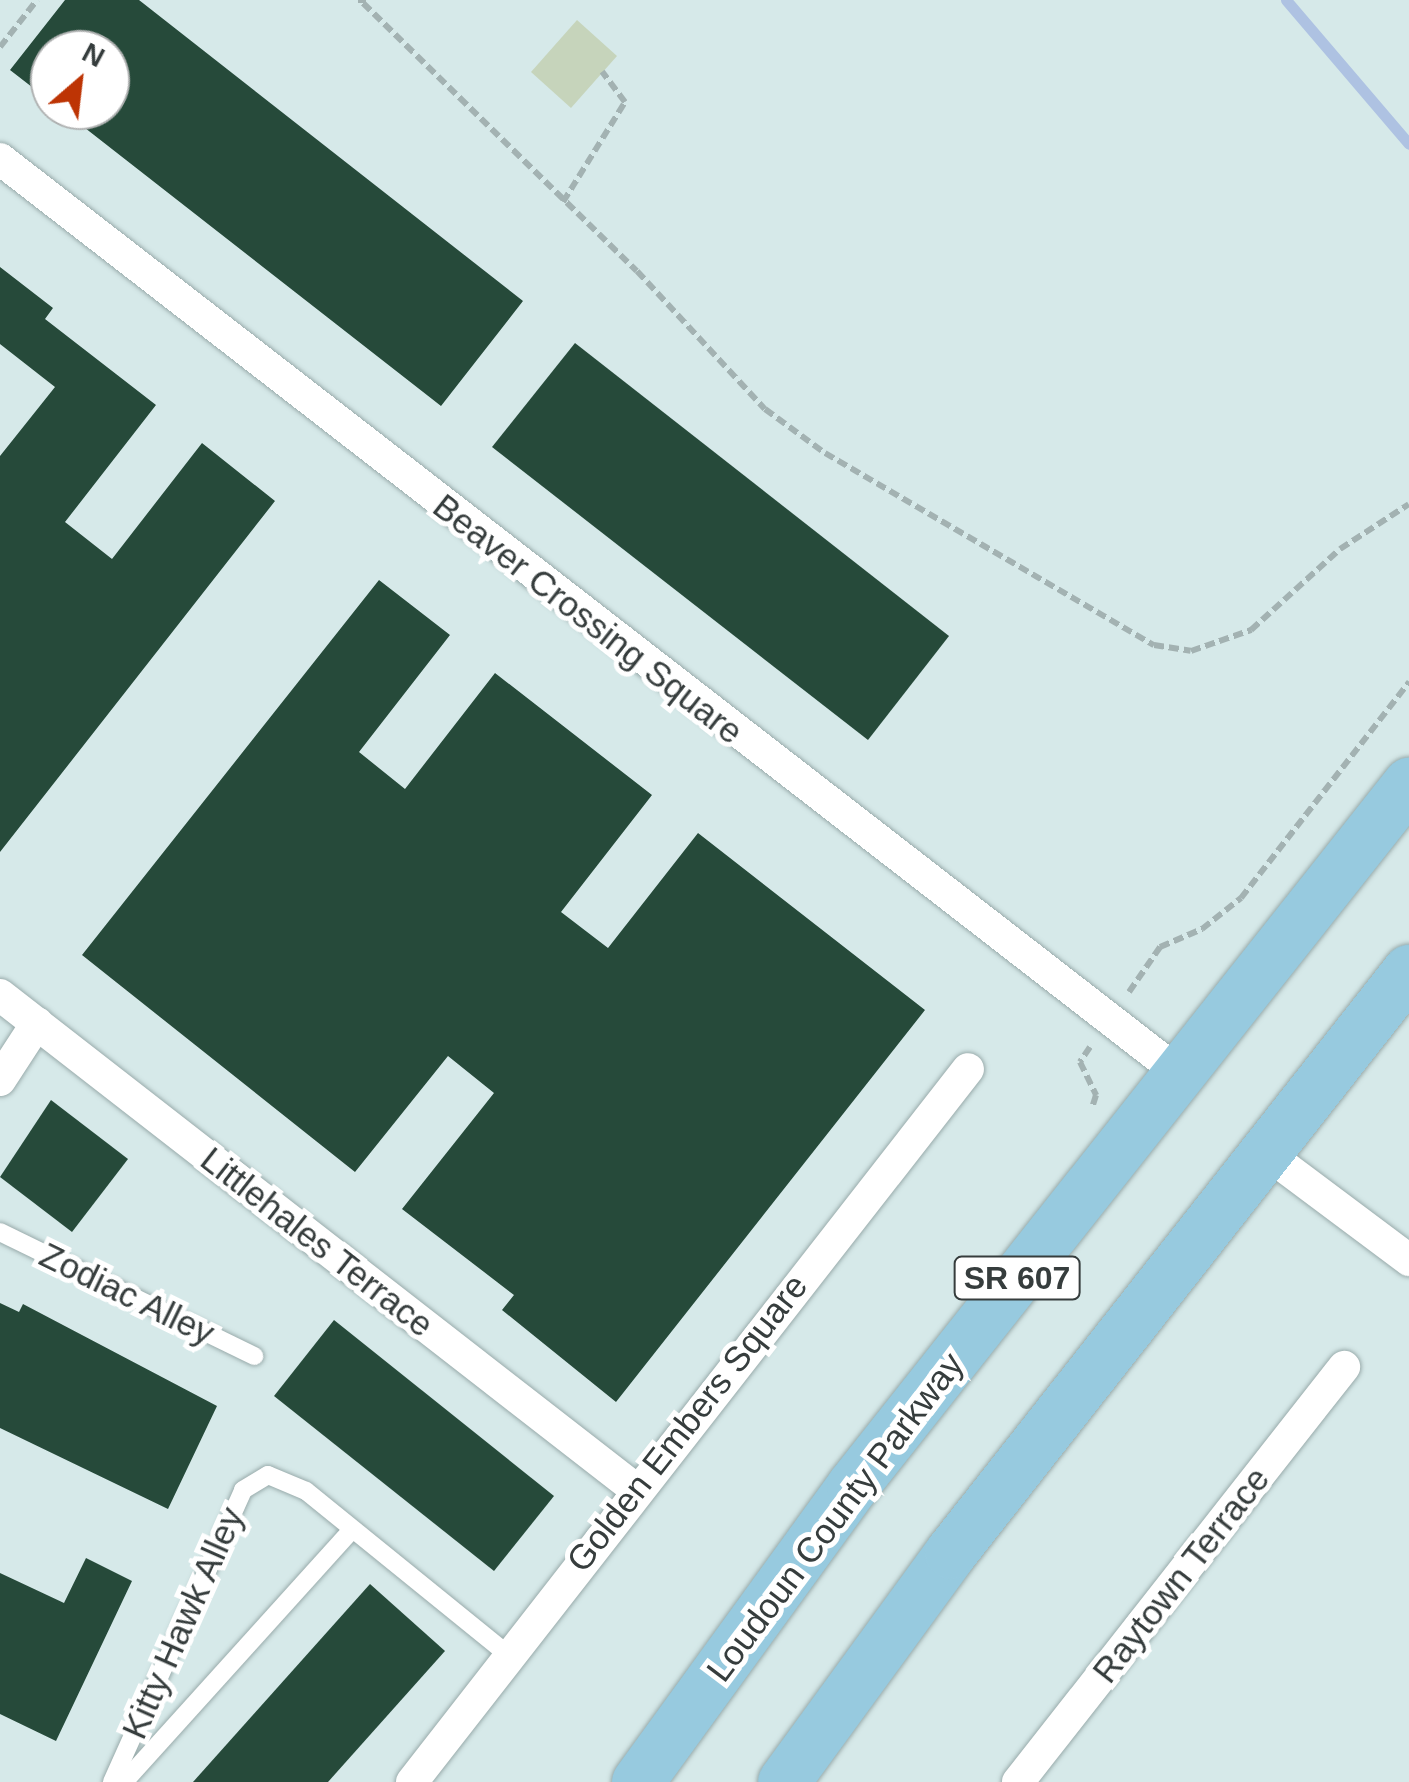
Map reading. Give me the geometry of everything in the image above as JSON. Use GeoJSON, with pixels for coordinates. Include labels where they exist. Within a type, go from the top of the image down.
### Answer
{"type":"FeatureCollection","features":[{"type":"Feature","properties":{"kind":"main road","name":"Loudoun County Parkway"},"geometry":{"type":"LineString","coordinates":[[638,1782],[853,1486],[1409,784]]}},
{"type":"Feature","properties":{"kind":"main road","name":"SR 607"},"geometry":{"type":"LineString","coordinates":[[784,1782],[951,1554],[1409,971]]}},
{"type":"Feature","properties":{"kind":"street","name":"Beaver Crossing Square"},"geometry":{"type":"LineString","coordinates":[[0,159],[1179,1073]]}},
{"type":"Feature","properties":{"kind":"street","name":"Littlehales Terrace"},"geometry":{"type":"LineString","coordinates":[[0,995],[634,1488]]}},
{"type":"Feature","properties":{"kind":"street"},"geometry":{"type":"LineString","coordinates":[[0,1080],[37,1023]]}},
{"type":"Feature","properties":{"kind":"street","name":"Golden Embers Square"},"geometry":{"type":"LineString","coordinates":[[412,1782],[506,1652],[968,1069]]}},
{"type":"Feature","properties":{"kind":"street"},"geometry":{"type":"LineString","coordinates":[[1266,1152],[1409,1260]]}},
{"type":"Feature","properties":{"kind":"street","name":"Raytown Terrace"},"geometry":{"type":"LineString","coordinates":[[1031,1778],[1344,1367]]}},
{"type":"Feature","properties":{"kind":"lane","name":"Zodiac Alley"},"geometry":{"type":"LineString","coordinates":[[0,1232],[254,1356]]}},
{"type":"Feature","properties":{"kind":"lane","name":"Kitty Hawk Alley"},"geometry":{"type":"LineString","coordinates":[[112,1782],[243,1490],[268,1475],[287,1479],[506,1652]]}},
{"type":"Feature","properties":{"kind":"lane"},"geometry":{"type":"LineString","coordinates":[[124,1782],[351,1531]]}},
{"type":"Feature","properties":{"kind":"path"},"geometry":{"type":"LineString","coordinates":[[0,48],[38,0]]}},
{"type":"Feature","properties":{"kind":"path"},"geometry":{"type":"LineString","coordinates":[[362,1],[765,409],[824,454],[1154,646],[1191,650],[1251,630],[1340,549],[1409,504]]}},
{"type":"Feature","properties":{"kind":"path"},"geometry":{"type":"LineString","coordinates":[[563,202],[626,102],[602,72]]}},
{"type":"Feature","properties":{"kind":"path"},"geometry":{"type":"LineString","coordinates":[[1085,1129],[1096,1095],[1080,1062],[1160,947],[1202,929],[1241,898],[1409,682]]}},
{"type":"Feature","properties":{"kind":"green space"},"geometry":{"type":"Polygon","coordinates":[[[577,20],[617,56],[571,108],[531,72],[577,20]]]}},
{"type":"Feature","properties":{"kind":"building"},"geometry":{"type":"Polygon","coordinates":[[[65,0],[139,0],[523,301],[441,406],[88,130],[130,130],[130,30],[41,30],[65,0]]]}},
{"type":"Feature","properties":{"kind":"building"},"geometry":{"type":"Polygon","coordinates":[[[30,45],[30,86],[10,70],[30,45]]]}},
{"type":"Feature","properties":{"kind":"building"},"geometry":{"type":"Polygon","coordinates":[[[0,267],[53,308],[45,319],[156,405],[65,522],[112,559],[202,443],[275,501],[0,852],[0,456],[55,387],[0,344],[0,267]]]}},
{"type":"Feature","properties":{"kind":"building"},"geometry":{"type":"Polygon","coordinates":[[[575,343],[949,636],[868,740],[492,447],[575,343]]]}},
{"type":"Feature","properties":{"kind":"building"},"geometry":{"type":"Polygon","coordinates":[[[379,580],[450,635],[359,752],[405,789],[495,673],[652,795],[561,912],[608,948],[698,833],[925,1010],[616,1402],[502,1310],[514,1295],[402,1209],[494,1093],[448,1056],[355,1172],[82,955],[379,580]]]}},
{"type":"Feature","properties":{"kind":"building"},"geometry":{"type":"Polygon","coordinates":[[[51,1100],[128,1159],[72,1232],[0,1177],[51,1100]]]}},
{"type":"Feature","properties":{"kind":"building"},"geometry":{"type":"Polygon","coordinates":[[[0,1303],[19,1312],[23,1304],[217,1406],[168,1509],[0,1428],[0,1303]]]}},
{"type":"Feature","properties":{"kind":"building"},"geometry":{"type":"Polygon","coordinates":[[[334,1320],[554,1496],[494,1571],[274,1396],[334,1320]]]}},
{"type":"Feature","properties":{"kind":"building"},"geometry":{"type":"Polygon","coordinates":[[[86,1558],[132,1581],[56,1741],[0,1714],[0,1573],[64,1603],[86,1558]]]}},
{"type":"Feature","properties":{"kind":"building"},"geometry":{"type":"Polygon","coordinates":[[[370,1584],[445,1651],[328,1782],[193,1782],[370,1584]]]}},
{"type":"Feature","properties":{"kind":"waterway"},"geometry":{"type":"LineString","coordinates":[[1286,0],[1409,144]]}}]}
